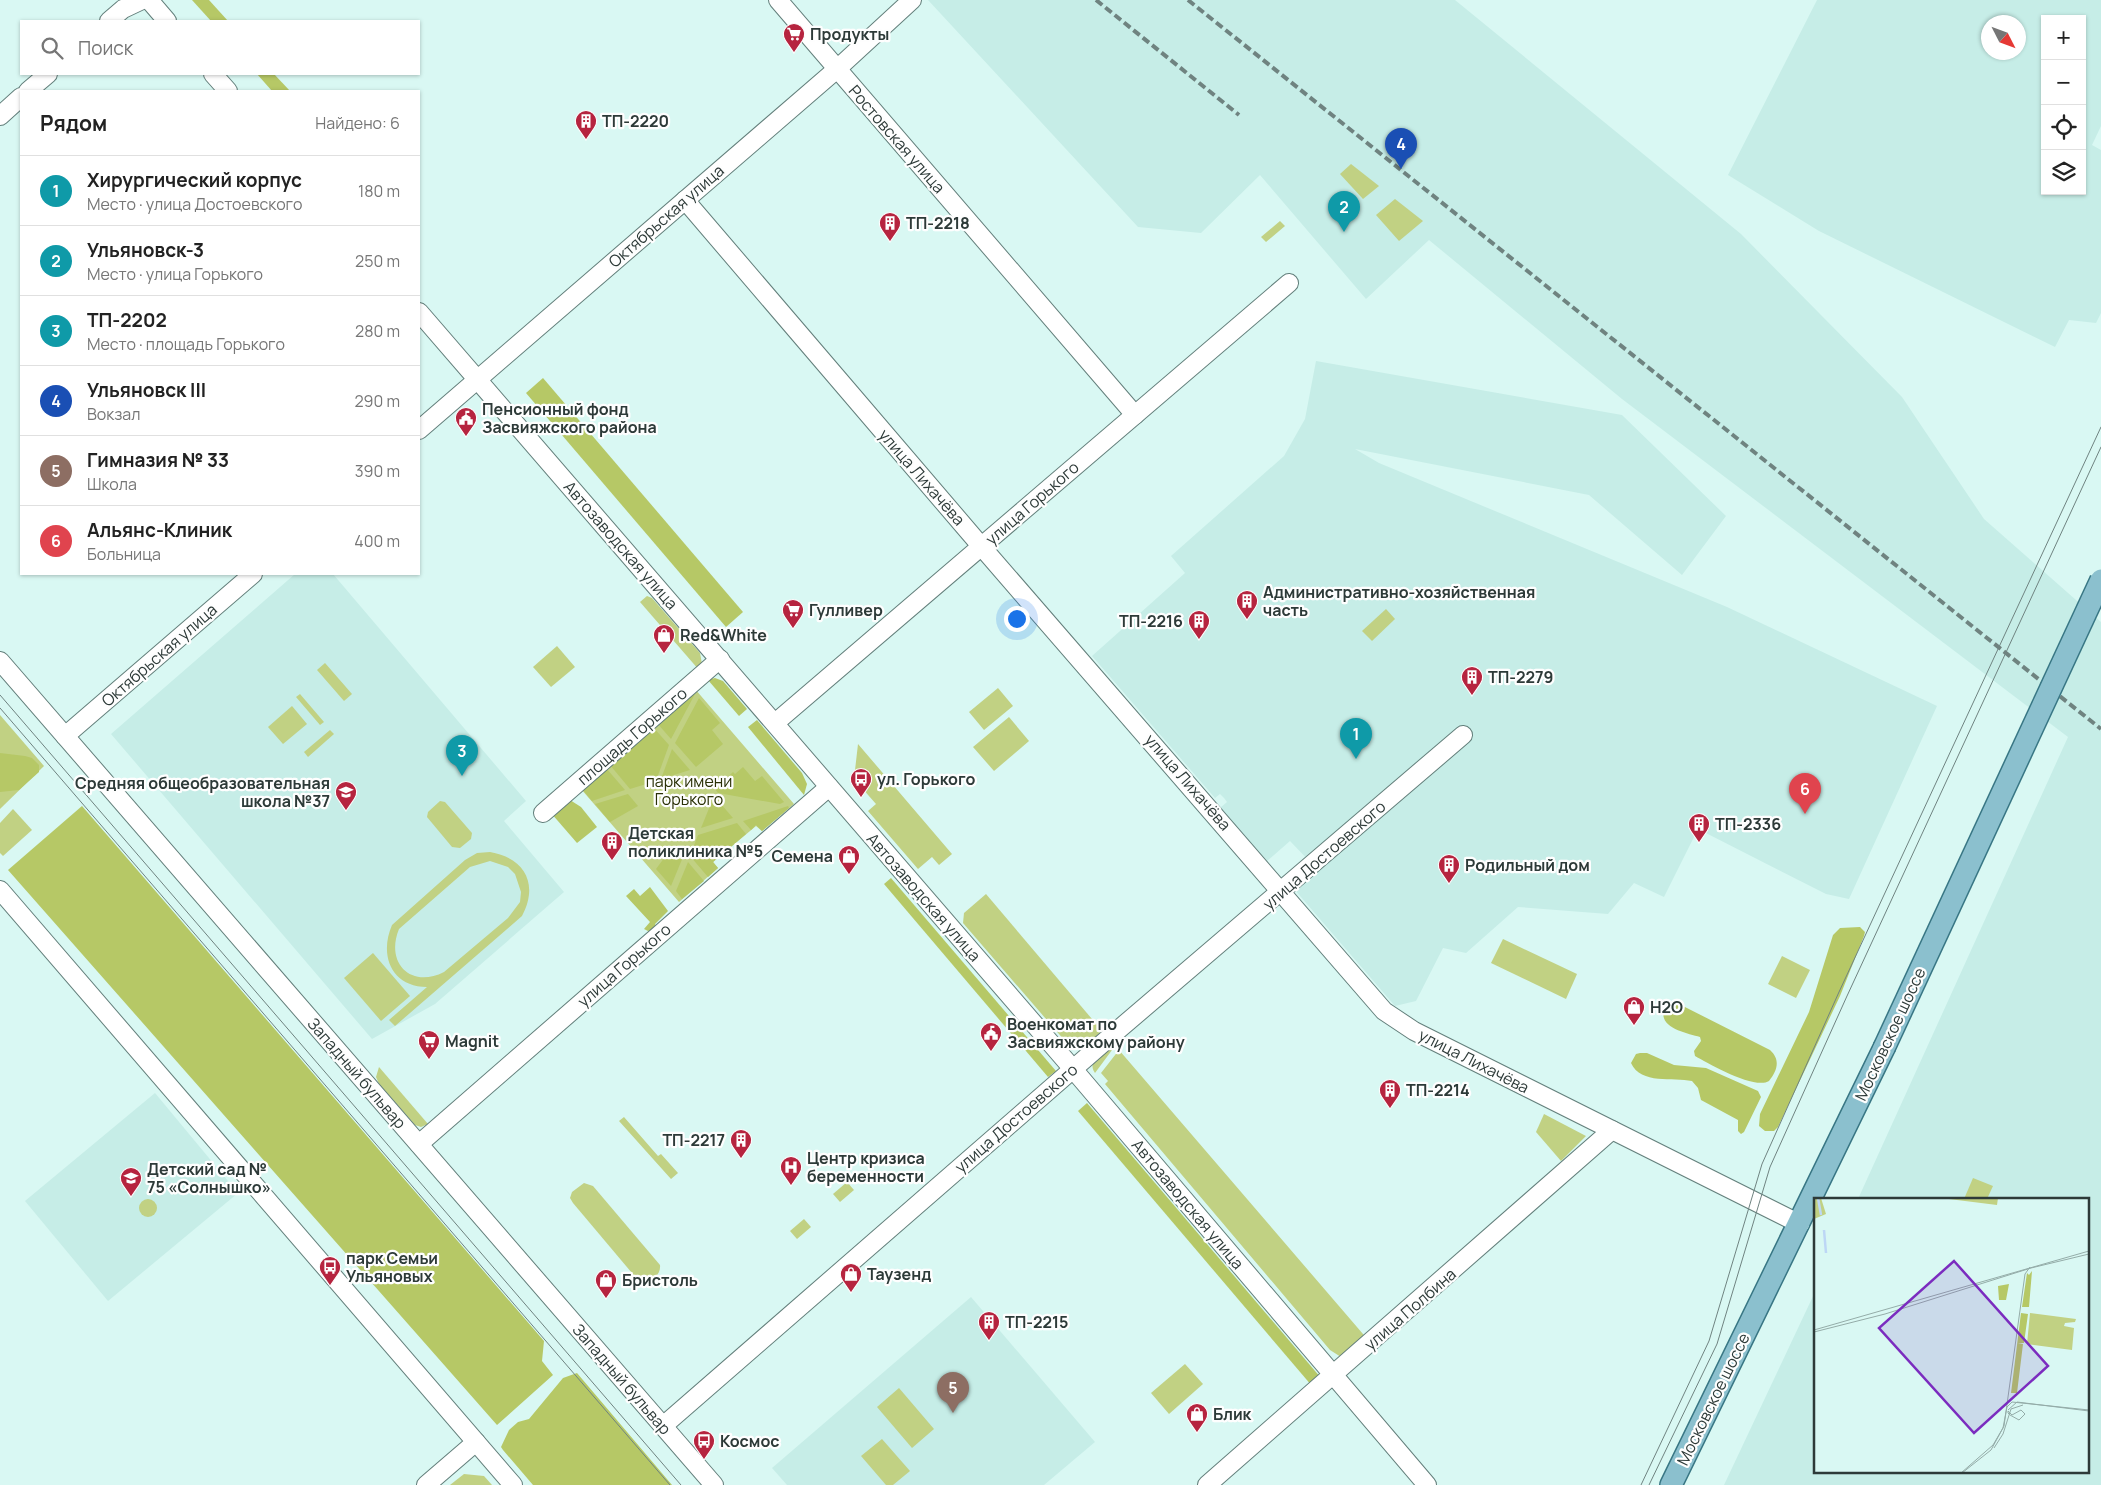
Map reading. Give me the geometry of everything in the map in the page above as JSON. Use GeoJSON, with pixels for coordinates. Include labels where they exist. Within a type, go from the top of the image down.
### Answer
{"type":"FeatureCollection","features":[{"type":"Feature","properties":{"kind":"main road","name":"Московское шоссе"},"geometry":{"type":"LineString","coordinates":[[1671,1485],[1800,1224],[1884,1048],[2101,580]]}},
{"type":"Feature","properties":{"kind":"street"},"geometry":{"type":"LineString","coordinates":[[110,20],[123,9],[142,0]]}},
{"type":"Feature","properties":{"kind":"street"},"geometry":{"type":"LineString","coordinates":[[149,0],[166,20]]}},
{"type":"Feature","properties":{"kind":"street","name":"Ростовская улица"},"geometry":{"type":"LineString","coordinates":[[778,0],[1135,415]]}},
{"type":"Feature","properties":{"kind":"street","name":"Октябрьская улица"},"geometry":{"type":"LineString","coordinates":[[420,429],[837,69],[912,0]]}},
{"type":"Feature","properties":{"kind":"street"},"geometry":{"type":"LineString","coordinates":[[29,90],[47,75]]}},
{"type":"Feature","properties":{"kind":"street"},"geometry":{"type":"LineString","coordinates":[[214,75],[227,90]]}},
{"type":"Feature","properties":{"kind":"street"},"geometry":{"type":"LineString","coordinates":[[0,116],[20,98]]}},
{"type":"Feature","properties":{"kind":"street","name":"улица Лихачёва"},"geometry":{"type":"LineString","coordinates":[[685,200],[981,546],[1282,890],[1384,1011],[1403,1025],[1800,1224]]}},
{"type":"Feature","properties":{"kind":"street","name":"улица Горького"},"geometry":{"type":"LineString","coordinates":[[775,723],[1290,283]]}},
{"type":"Feature","properties":{"kind":"street","name":"Автозаводская улица"},"geometry":{"type":"LineString","coordinates":[[420,313],[1073,1068],[1427,1485]]}},
{"type":"Feature","properties":{"kind":"street","name":"Октябрьская улица"},"geometry":{"type":"LineString","coordinates":[[65,736],[251,575]]}},
{"type":"Feature","properties":{"kind":"street","name":"площадь Горького"},"geometry":{"type":"LineString","coordinates":[[543,813],[720,659]]}},
{"type":"Feature","properties":{"kind":"street","name":"Западный бульвар"},"geometry":{"type":"LineString","coordinates":[[0,662],[714,1485]]}},
{"type":"Feature","properties":{"kind":"street","name":"улица Достоевского"},"geometry":{"type":"LineString","coordinates":[[663,1426],[1073,1068],[1463,735]]}},
{"type":"Feature","properties":{"kind":"street","name":"улица Горького"},"geometry":{"type":"LineString","coordinates":[[419,1144],[829,787]]}},
{"type":"Feature","properties":{"kind":"street"},"geometry":{"type":"LineString","coordinates":[[0,890],[513,1485]]}},
{"type":"Feature","properties":{"kind":"street","name":"улица Полбина"},"geometry":{"type":"LineString","coordinates":[[1207,1485],[1334,1376],[1612,1130]]}},
{"type":"Feature","properties":{"kind":"street"},"geometry":{"type":"LineString","coordinates":[[426,1485],[476,1442]]}},
{"type":"Feature","properties":{"kind":"shaded area"},"geometry":{"type":"Polygon","coordinates":[[[928,0],[1455,0],[1741,234],[1902,397],[1984,519],[2101,622],[2101,1485],[1724,1485],[1814,1294],[1814,1472],[2088,1472],[2088,1198],[1858,1198],[2068,737],[1622,399],[1429,240],[1366,299],[1260,175],[1201,233],[1138,227],[928,0]]]}},
{"type":"Feature","properties":{"kind":"shaded area"},"geometry":{"type":"Polygon","coordinates":[[[1817,0],[2101,0],[2101,126],[2092,145],[2101,150],[2101,313],[2096,323],[2069,320],[2055,347],[1819,231],[1728,175],[1817,0]]]}},
{"type":"Feature","properties":{"kind":"shaded area"},"geometry":{"type":"Polygon","coordinates":[[[1316,361],[1622,415],[1726,516],[1682,575],[1589,495],[1355,449],[1379,463],[1727,607],[1937,706],[1849,899],[1826,894],[1698,829],[1664,897],[1634,883],[1608,914],[1518,907],[1466,953],[1443,948],[1416,1001],[1395,1006],[1294,889],[1312,864],[1290,841],[1267,861],[1220,808],[1227,802],[1224,798],[1220,794],[1215,798],[1092,656],[1185,573],[1171,556],[1284,456],[1305,419],[1316,361]]]}},
{"type":"Feature","properties":{"kind":"shaded area","name":"Средняя общеобразовательная школа №37"},"geometry":{"type":"Polygon","coordinates":[[[294,575],[334,575],[526,801],[504,821],[564,892],[435,1004],[372,1039],[111,734],[294,575]]]}},
{"type":"Feature","properties":{"kind":"shaded area","name":"Детский сад № 75 «Солнышко»"},"geometry":{"type":"Polygon","coordinates":[[[155,1093],[238,1193],[108,1301],[25,1201],[155,1093]]]}},
{"type":"Feature","properties":{"kind":"shaded area"},"geometry":{"type":"Polygon","coordinates":[[[971,1297],[1095,1442],[1044,1485],[787,1485],[772,1468],[971,1297]]]}},
{"type":"Feature","properties":{"kind":"green space"},"geometry":{"type":"Polygon","coordinates":[[[192,0],[209,0],[227,20],[210,20],[192,0]]]}},
{"type":"Feature","properties":{"kind":"green space"},"geometry":{"type":"Polygon","coordinates":[[[258,75],[275,75],[289,90],[271,90],[258,75]]]}},
{"type":"Feature","properties":{"kind":"green space"},"geometry":{"type":"Polygon","coordinates":[[[1351,164],[1379,186],[1363,199],[1340,174],[1351,164]]]}},
{"type":"Feature","properties":{"kind":"green space"},"geometry":{"type":"Polygon","coordinates":[[[1395,199],[1423,221],[1399,241],[1376,215],[1395,199]]]}},
{"type":"Feature","properties":{"kind":"green space"},"geometry":{"type":"Polygon","coordinates":[[[1280,221],[1285,226],[1266,242],[1261,237],[1280,221]]]}},
{"type":"Feature","properties":{"kind":"green space"},"geometry":{"type":"Polygon","coordinates":[[[543,378],[743,612],[726,627],[526,393],[543,378]]]}},
{"type":"Feature","properties":{"kind":"green space"},"geometry":{"type":"Polygon","coordinates":[[[647,596],[652,598],[700,653],[702,664],[699,670],[640,602],[647,596]]]}},
{"type":"Feature","properties":{"kind":"green space"},"geometry":{"type":"Polygon","coordinates":[[[1386,609],[1395,619],[1372,641],[1362,631],[1386,609]]]}},
{"type":"Feature","properties":{"kind":"green space"},"geometry":{"type":"Polygon","coordinates":[[[557,646],[575,667],[551,687],[533,667],[557,646]]]}},
{"type":"Feature","properties":{"kind":"green space"},"geometry":{"type":"Polygon","coordinates":[[[325,663],[352,694],[344,701],[317,670],[325,663]]]}},
{"type":"Feature","properties":{"kind":"green space"},"geometry":{"type":"Polygon","coordinates":[[[715,678],[723,681],[747,709],[739,716],[708,680],[715,678]]]}},
{"type":"Feature","properties":{"kind":"green space"},"geometry":{"type":"Polygon","coordinates":[[[998,688],[1013,706],[984,730],[969,712],[998,688]]]}},
{"type":"Feature","properties":{"kind":"green space","name":"парк имени Горького"},"geometry":{"type":"Polygon","coordinates":[[[695,689],[794,804],[762,831],[756,826],[713,862],[718,868],[679,902],[581,789],[695,689]]]}},
{"type":"Feature","properties":{"kind":"green space"},"geometry":{"type":"Polygon","coordinates":[[[300,694],[324,722],[320,725],[296,697],[300,694]]]}},
{"type":"Feature","properties":{"kind":"green space"},"geometry":{"type":"Polygon","coordinates":[[[695,694],[671,739],[657,723],[695,694]]]}},
{"type":"Feature","properties":{"kind":"green space"},"geometry":{"type":"Polygon","coordinates":[[[699,698],[720,723],[712,730],[723,744],[696,767],[675,743],[699,698]]]}},
{"type":"Feature","properties":{"kind":"green space"},"geometry":{"type":"Polygon","coordinates":[[[292,706],[307,724],[283,744],[268,727],[292,706]]]}},
{"type":"Feature","properties":{"kind":"green space"},"geometry":{"type":"Polygon","coordinates":[[[0,715],[44,766],[0,809],[0,715]]]}},
{"type":"Feature","properties":{"kind":"green space"},"geometry":{"type":"Polygon","coordinates":[[[1009,717],[1029,741],[994,771],[973,747],[1009,717]]]}},
{"type":"Feature","properties":{"kind":"green space"},"geometry":{"type":"Polygon","coordinates":[[[757,720],[802,773],[807,784],[804,795],[748,727],[757,720]]]}},
{"type":"Feature","properties":{"kind":"green space"},"geometry":{"type":"Polygon","coordinates":[[[653,727],[669,745],[656,781],[630,789],[610,765],[653,727]]]}},
{"type":"Feature","properties":{"kind":"green space"},"geometry":{"type":"Polygon","coordinates":[[[330,730],[334,734],[308,757],[304,752],[330,730]]]}},
{"type":"Feature","properties":{"kind":"green space"},"geometry":{"type":"Polygon","coordinates":[[[858,744],[952,854],[939,865],[932,857],[918,869],[868,811],[876,804],[854,779],[858,744]]]}},
{"type":"Feature","properties":{"kind":"green space"},"geometry":{"type":"Polygon","coordinates":[[[672,749],[690,770],[661,779],[672,749]]]}},
{"type":"Feature","properties":{"kind":"green space"},"geometry":{"type":"Polygon","coordinates":[[[0,753],[32,758],[39,765],[39,772],[19,790],[0,792],[0,753]]]}},
{"type":"Feature","properties":{"kind":"green space"},"geometry":{"type":"Polygon","coordinates":[[[743,767],[755,781],[762,776],[784,802],[780,804],[718,793],[715,789],[733,772],[735,774],[743,767]]]}},
{"type":"Feature","properties":{"kind":"green space"},"geometry":{"type":"Polygon","coordinates":[[[606,768],[625,790],[592,801],[582,789],[606,768]]]}},
{"type":"Feature","properties":{"kind":"green space"},"geometry":{"type":"Polygon","coordinates":[[[628,794],[638,806],[610,822],[595,804],[628,794]]]}},
{"type":"Feature","properties":{"kind":"green space"},"geometry":{"type":"Polygon","coordinates":[[[714,796],[733,818],[701,828],[714,796]]]}},
{"type":"Feature","properties":{"kind":"green space"},"geometry":{"type":"Polygon","coordinates":[[[570,800],[581,807],[597,827],[577,843],[551,813],[570,800]]]}},
{"type":"Feature","properties":{"kind":"green space"},"geometry":{"type":"Polygon","coordinates":[[[440,801],[445,802],[472,833],[471,839],[460,848],[452,847],[427,817],[428,812],[440,801]]]}},
{"type":"Feature","properties":{"kind":"green space"},"geometry":{"type":"Polygon","coordinates":[[[82,806],[544,1341],[542,1361],[553,1375],[497,1425],[8,870],[82,806]]]}},
{"type":"Feature","properties":{"kind":"green space"},"geometry":{"type":"Polygon","coordinates":[[[788,806],[789,808],[762,831],[756,825],[751,830],[743,821],[788,806]]]}},
{"type":"Feature","properties":{"kind":"green space"},"geometry":{"type":"Polygon","coordinates":[[[13,809],[32,830],[3,856],[0,853],[0,823],[13,809]]]}},
{"type":"Feature","properties":{"kind":"green space"},"geometry":{"type":"Polygon","coordinates":[[[737,823],[746,834],[713,862],[718,868],[708,877],[690,856],[698,835],[737,823]]]}},
{"type":"Feature","properties":{"kind":"green space"},"geometry":{"type":"Polygon","coordinates":[[[673,846],[683,857],[671,886],[656,869],[673,846]]]}},
{"type":"Feature","properties":{"kind":"green space"},"geometry":{"type":"Polygon","coordinates":[[[490,852],[502,855],[520,866],[526,874],[529,883],[529,893],[522,916],[395,1026],[389,1020],[427,987],[415,986],[405,982],[391,967],[387,947],[392,925],[465,860],[477,853],[490,852]],[[490,861],[470,867],[399,929],[395,952],[398,962],[404,970],[412,975],[421,977],[444,972],[508,918],[520,902],[521,892],[515,874],[508,867],[490,861]]]}},
{"type":"Feature","properties":{"kind":"green space"},"geometry":{"type":"Polygon","coordinates":[[[688,862],[704,881],[682,899],[676,891],[688,862]]]}},
{"type":"Feature","properties":{"kind":"green space"},"geometry":{"type":"Polygon","coordinates":[[[891,878],[1056,1071],[1048,1077],[884,884],[891,878]]]}},
{"type":"Feature","properties":{"kind":"green space"},"geometry":{"type":"Polygon","coordinates":[[[650,887],[668,911],[655,924],[657,928],[648,931],[644,929],[650,922],[626,896],[634,889],[640,896],[650,887]]]}},
{"type":"Feature","properties":{"kind":"green space"},"geometry":{"type":"Polygon","coordinates":[[[986,894],[1103,1032],[1092,1041],[1076,1046],[1065,1041],[963,923],[964,913],[986,894]]]}},
{"type":"Feature","properties":{"kind":"green space"},"geometry":{"type":"Polygon","coordinates":[[[1860,927],[1865,932],[1864,936],[1840,996],[1778,1127],[1774,1131],[1765,1131],[1759,1126],[1760,1114],[1809,1012],[1833,935],[1840,928],[1860,927]]]}},
{"type":"Feature","properties":{"kind":"green space"},"geometry":{"type":"Polygon","coordinates":[[[1503,939],[1577,974],[1566,999],[1491,963],[1503,939]]]}},
{"type":"Feature","properties":{"kind":"green space"},"geometry":{"type":"Polygon","coordinates":[[[373,953],[410,996],[381,1021],[344,978],[373,953]]]}},
{"type":"Feature","properties":{"kind":"green space"},"geometry":{"type":"Polygon","coordinates":[[[1782,956],[1810,970],[1796,998],[1768,984],[1782,956]]]}},
{"type":"Feature","properties":{"kind":"green space"},"geometry":{"type":"Polygon","coordinates":[[[1675,1002],[1770,1050],[1776,1058],[1777,1066],[1769,1081],[1762,1083],[1743,1079],[1695,1056],[1694,1051],[1701,1041],[1700,1037],[1673,1028],[1664,1019],[1663,1013],[1666,1006],[1675,1002]]]}},
{"type":"Feature","properties":{"kind":"green space"},"geometry":{"type":"Polygon","coordinates":[[[1113,1042],[1115,1046],[1095,1073],[1093,1068],[1094,1060],[1113,1042]]]}},
{"type":"Feature","properties":{"kind":"green space"},"geometry":{"type":"Polygon","coordinates":[[[1119,1050],[1369,1341],[1341,1357],[1330,1350],[1105,1084],[1108,1081],[1101,1073],[1119,1050]]]}},
{"type":"Feature","properties":{"kind":"green space"},"geometry":{"type":"Polygon","coordinates":[[[1647,1053],[1674,1065],[1706,1068],[1758,1091],[1761,1097],[1744,1132],[1741,1134],[1738,1131],[1738,1120],[1701,1100],[1698,1088],[1692,1081],[1658,1079],[1642,1075],[1631,1063],[1636,1054],[1647,1053]]]}},
{"type":"Feature","properties":{"kind":"green space"},"geometry":{"type":"Polygon","coordinates":[[[379,1067],[428,1124],[421,1127],[415,1125],[379,1084],[376,1077],[379,1067]]]}},
{"type":"Feature","properties":{"kind":"green space"},"geometry":{"type":"Polygon","coordinates":[[[1087,1103],[1321,1378],[1312,1386],[1078,1111],[1087,1103]]]}},
{"type":"Feature","properties":{"kind":"green space"},"geometry":{"type":"Polygon","coordinates":[[[1544,1114],[1586,1136],[1561,1161],[1536,1132],[1544,1114]]]}},
{"type":"Feature","properties":{"kind":"green space"},"geometry":{"type":"Polygon","coordinates":[[[624,1117],[658,1156],[661,1154],[678,1173],[671,1179],[619,1121],[624,1117]]]}},
{"type":"Feature","properties":{"kind":"green space"},"geometry":{"type":"Polygon","coordinates":[[[1973,1178],[1993,1186],[1987,1198],[1964,1198],[1973,1178]]]}},
{"type":"Feature","properties":{"kind":"green space"},"geometry":{"type":"Polygon","coordinates":[[[847,1182],[854,1190],[840,1202],[833,1194],[847,1182]]]}},
{"type":"Feature","properties":{"kind":"green space"},"geometry":{"type":"Polygon","coordinates":[[[584,1183],[593,1186],[660,1265],[659,1272],[655,1277],[643,1282],[637,1279],[573,1203],[570,1198],[572,1192],[584,1183]]]}},
{"type":"Feature","properties":{"kind":"green space"},"geometry":{"type":"Polygon","coordinates":[[[148,1199],[154,1202],[157,1208],[154,1214],[148,1217],[142,1214],[139,1208],[142,1202],[148,1199]]]}},
{"type":"Feature","properties":{"kind":"green space"},"geometry":{"type":"Polygon","coordinates":[[[804,1219],[811,1227],[797,1239],[790,1231],[804,1219]]]}},
{"type":"Feature","properties":{"kind":"green space"},"geometry":{"type":"Polygon","coordinates":[[[1185,1364],[1203,1384],[1169,1414],[1151,1393],[1185,1364]]]}},
{"type":"Feature","properties":{"kind":"green space"},"geometry":{"type":"Polygon","coordinates":[[[577,1373],[672,1485],[533,1485],[503,1450],[501,1447],[509,1430],[518,1422],[529,1419],[563,1378],[577,1373]]]}},
{"type":"Feature","properties":{"kind":"green space"},"geometry":{"type":"Polygon","coordinates":[[[899,1388],[934,1429],[912,1448],[877,1407],[899,1388]]]}},
{"type":"Feature","properties":{"kind":"green space"},"geometry":{"type":"Polygon","coordinates":[[[882,1439],[910,1471],[893,1485],[886,1485],[861,1456],[882,1439]]]}},
{"type":"Feature","properties":{"kind":"green space"},"geometry":{"type":"Polygon","coordinates":[[[464,1474],[484,1476],[492,1485],[450,1485],[464,1474]]]}},
{"type":"Feature","properties":{"kind":"tram line"},"geometry":{"type":"LineString","coordinates":[[1641,1485],[1709,1341],[1762,1164],[1839,992],[2101,427]]}},
{"type":"Feature","properties":{"kind":"tram line"},"geometry":{"type":"LineString","coordinates":[[1649,1485],[1717,1344],[1770,1167],[2101,447]]}},
{"type":"Feature","properties":{"kind":"tram line"},"geometry":{"type":"LineString","coordinates":[[0,695],[681,1485]]}},
{"type":"Feature","properties":{"kind":"tram line"},"geometry":{"type":"LineString","coordinates":[[0,708],[670,1485]]}},
{"type":"Feature","properties":{"kind":"railway"},"geometry":{"type":"LineString","coordinates":[[1096,0],[1239,115]]}},
{"type":"Feature","properties":{"kind":"railway"},"geometry":{"type":"LineString","coordinates":[[1188,0],[2101,729]]}},
{"type":"Feature","properties":{"kind":"place","name":"Продукты"},"geometry":{"type":"Point","coordinates":[794,53]}},
{"type":"Feature","properties":{"kind":"place","name":"ТП-2220"},"geometry":{"type":"Point","coordinates":[586,140]}},
{"type":"Feature","properties":{"kind":"place","name":"Ульяновск III"},"geometry":{"type":"Point","coordinates":[1401,169]}},
{"type":"Feature","properties":{"kind":"place","name":"Ульяновск-3"},"geometry":{"type":"Point","coordinates":[1344,232]}},
{"type":"Feature","properties":{"kind":"place","name":"ТП-2218"},"geometry":{"type":"Point","coordinates":[890,242]}},
{"type":"Feature","properties":{"kind":"place","name":"Пенсионный фонд Засвияжского района"},"geometry":{"type":"Point","coordinates":[466,437]}},
{"type":"Feature","properties":{"kind":"place","name":"Административно-хозяйственная часть"},"geometry":{"type":"Point","coordinates":[1247,620]}},
{"type":"Feature","properties":{"kind":"place","name":"Гулливер"},"geometry":{"type":"Point","coordinates":[793,629]}},
{"type":"Feature","properties":{"kind":"place","name":"ТП-2216"},"geometry":{"type":"Point","coordinates":[1199,640]}},
{"type":"Feature","properties":{"kind":"place","name":"Red&White"},"geometry":{"type":"Point","coordinates":[664,654]}},
{"type":"Feature","properties":{"kind":"place","name":"ТП-2279"},"geometry":{"type":"Point","coordinates":[1472,696]}},
{"type":"Feature","properties":{"kind":"place","name":"Хирургический корпус"},"geometry":{"type":"Point","coordinates":[1356,759]}},
{"type":"Feature","properties":{"kind":"place","name":"ТП-2202"},"geometry":{"type":"Point","coordinates":[462,776]}},
{"type":"Feature","properties":{"kind":"place","name":"ул. Горького"},"geometry":{"type":"Point","coordinates":[861,798]}},
{"type":"Feature","properties":{"kind":"place","name":"Средняя общеобразовательная школа №37"},"geometry":{"type":"Point","coordinates":[346,811]}},
{"type":"Feature","properties":{"kind":"place","name":"Альянс-Клиник"},"geometry":{"type":"Point","coordinates":[1805,814]}},
{"type":"Feature","properties":{"kind":"place","name":"ТП-2336"},"geometry":{"type":"Point","coordinates":[1699,843]}},
{"type":"Feature","properties":{"kind":"place","name":"Детская поликлиника №5"},"geometry":{"type":"Point","coordinates":[612,861]}},
{"type":"Feature","properties":{"kind":"place","name":"Семена"},"geometry":{"type":"Point","coordinates":[849,875]}},
{"type":"Feature","properties":{"kind":"place","name":"Родильный дом"},"geometry":{"type":"Point","coordinates":[1449,884]}},
{"type":"Feature","properties":{"kind":"place","name":"H2O"},"geometry":{"type":"Point","coordinates":[1634,1026]}},
{"type":"Feature","properties":{"kind":"place","name":"Военкомат по Засвияжскому району"},"geometry":{"type":"Point","coordinates":[991,1052]}},
{"type":"Feature","properties":{"kind":"place","name":"Magnit"},"geometry":{"type":"Point","coordinates":[429,1060]}},
{"type":"Feature","properties":{"kind":"place","name":"ТП-2214"},"geometry":{"type":"Point","coordinates":[1390,1109]}},
{"type":"Feature","properties":{"kind":"place","name":"ТП-2217"},"geometry":{"type":"Point","coordinates":[741,1159]}},
{"type":"Feature","properties":{"kind":"place","name":"Центр кризиса беременности"},"geometry":{"type":"Point","coordinates":[791,1186]}},
{"type":"Feature","properties":{"kind":"place","name":"Детский сад № 75 «Солнышко»"},"geometry":{"type":"Point","coordinates":[131,1197]}},
{"type":"Feature","properties":{"kind":"place","name":"парк Семьи Ульяновых"},"geometry":{"type":"Point","coordinates":[330,1286]}},
{"type":"Feature","properties":{"kind":"place","name":"Таузенд"},"geometry":{"type":"Point","coordinates":[851,1293]}},
{"type":"Feature","properties":{"kind":"place","name":"Бристоль"},"geometry":{"type":"Point","coordinates":[606,1299]}},
{"type":"Feature","properties":{"kind":"place","name":"ТП-2215"},"geometry":{"type":"Point","coordinates":[989,1341]}},
{"type":"Feature","properties":{"kind":"place","name":"Гимназия № 33"},"geometry":{"type":"Point","coordinates":[953,1413]}},
{"type":"Feature","properties":{"kind":"place","name":"Блик"},"geometry":{"type":"Point","coordinates":[1197,1433]}},
{"type":"Feature","properties":{"kind":"place","name":"Космос"},"geometry":{"type":"Point","coordinates":[704,1460]}}]}
